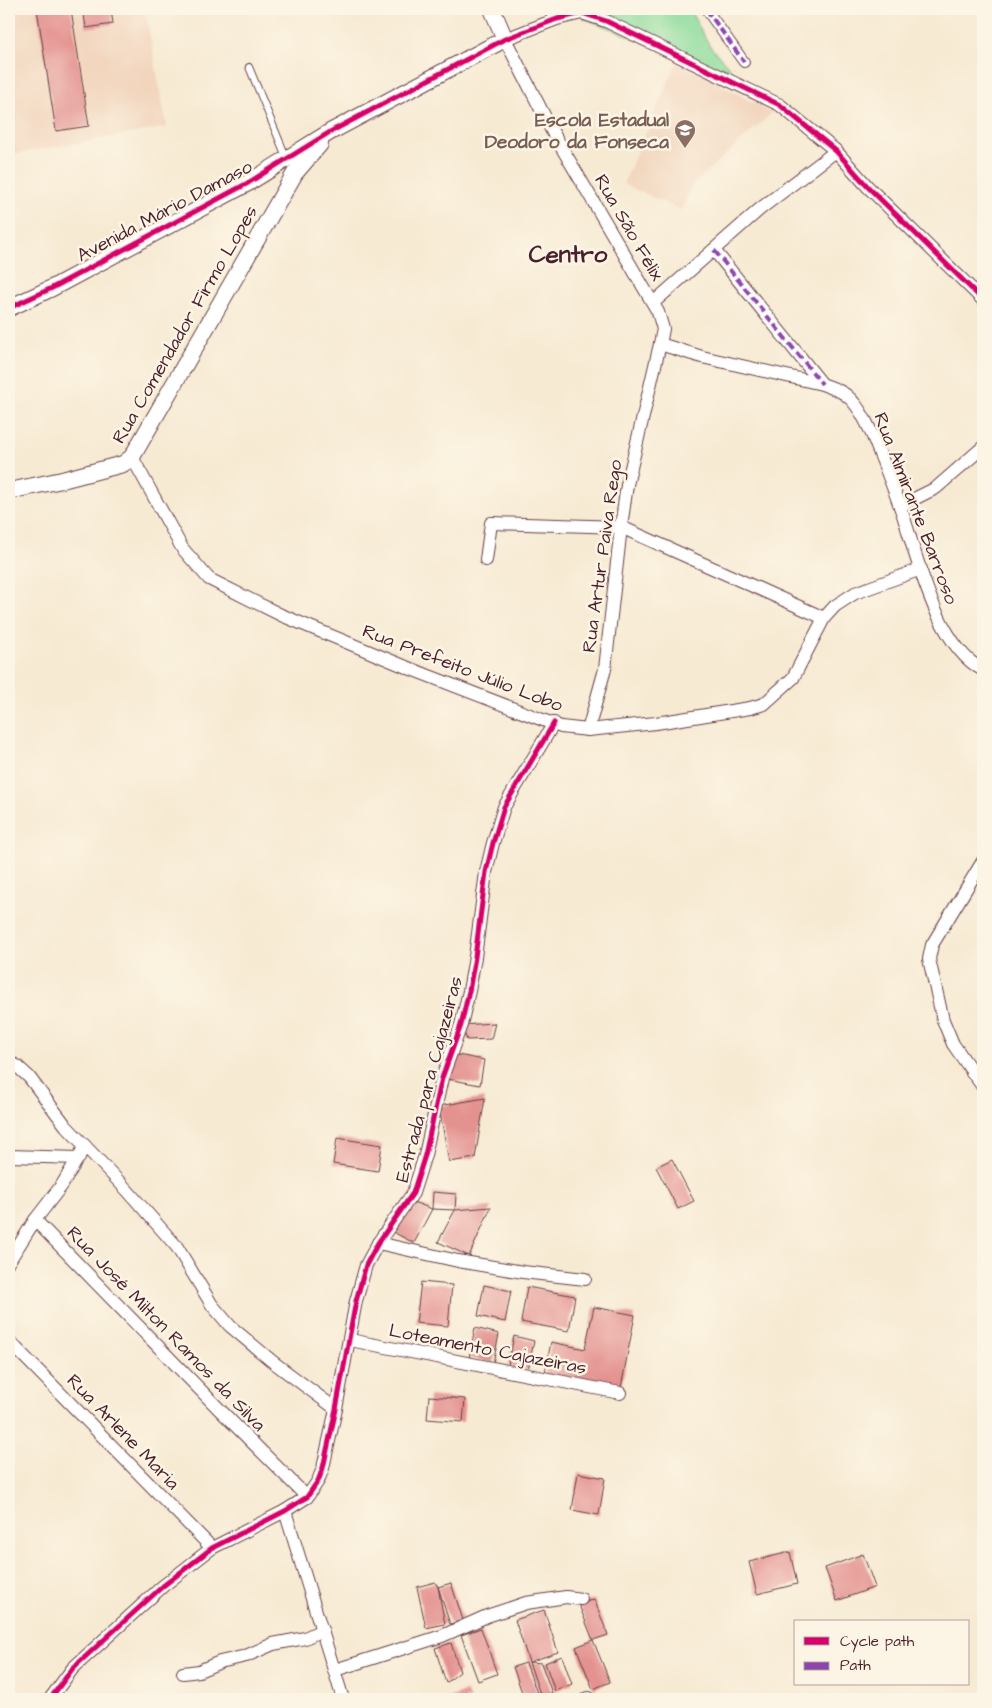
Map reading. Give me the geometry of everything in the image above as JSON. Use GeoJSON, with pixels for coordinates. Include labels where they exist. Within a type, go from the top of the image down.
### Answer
{"type":"FeatureCollection","features":[{"type":"Feature","properties":{"kind":"street"},"geometry":{"type":"LineString","coordinates":[[492,9],[505,39],[558,19],[582,13],[606,20],[780,105],[836,151],[868,187],[983,300]]}},
{"type":"Feature","properties":{"kind":"street"},"geometry":{"type":"LineString","coordinates":[[706,9],[744,62]]}},
{"type":"Feature","properties":{"kind":"street","name":"Avenida Mário Damaso"},"geometry":{"type":"LineString","coordinates":[[9,308],[52,288],[248,183],[330,132],[505,39]]}},
{"type":"Feature","properties":{"kind":"street","name":"Rua São Félix"},"geometry":{"type":"LineString","coordinates":[[505,39],[552,131],[658,312],[663,328]]}},
{"type":"Feature","properties":{"kind":"street","name":"Rua Comendador Firmo Lopes"},"geometry":{"type":"LineString","coordinates":[[9,491],[62,480],[122,464],[132,457],[295,173],[330,132]]}},
{"type":"Feature","properties":{"kind":"street"},"geometry":{"type":"LineString","coordinates":[[653,303],[760,209],[836,151]]}},
{"type":"Feature","properties":{"kind":"street","name":"Rua Almirante Barroso"},"geometry":{"type":"LineString","coordinates":[[714,250],[822,384],[845,394],[854,402],[872,433],[900,506],[936,612],[960,652],[973,665],[983,670]]}},
{"type":"Feature","properties":{"kind":"street","name":"Rua Artur Paiva Rego"},"geometry":{"type":"LineString","coordinates":[[588,730],[605,669],[620,527],[627,485],[663,328]]}},
{"type":"Feature","properties":{"kind":"street"},"geometry":{"type":"LineString","coordinates":[[660,344],[702,357],[822,384]]}},
{"type":"Feature","properties":{"kind":"street"},"geometry":{"type":"LineString","coordinates":[[900,506],[936,488],[983,447]]}},
{"type":"Feature","properties":{"kind":"street","name":"Rua Prefeito Júlio Lobo"},"geometry":{"type":"LineString","coordinates":[[132,457],[182,548],[209,579],[281,615],[411,669],[561,727],[588,730],[656,723],[750,708],[764,704],[792,678],[824,618],[835,606],[855,593],[921,569]]}},
{"type":"Feature","properties":{"kind":"street"},"geometry":{"type":"LineString","coordinates":[[486,560],[491,523],[620,527],[824,618]]}},
{"type":"Feature","properties":{"kind":"street","name":"Estrada para Cajazeiras"},"geometry":{"type":"LineString","coordinates":[[50,1699],[74,1668],[163,1586],[212,1548],[285,1511],[307,1497],[318,1481],[323,1468],[350,1340],[356,1301],[366,1265],[378,1243],[413,1193],[425,1155],[442,1078],[461,1025],[469,991],[486,872],[493,843],[504,808],[554,723]]}},
{"type":"Feature","properties":{"kind":"street"},"geometry":{"type":"LineString","coordinates":[[983,861],[932,945],[929,958],[943,1020],[953,1044],[983,1087]]}},
{"type":"Feature","properties":{"kind":"street"},"geometry":{"type":"LineString","coordinates":[[972,1073],[983,1060]]}},
{"type":"Feature","properties":{"kind":"street"},"geometry":{"type":"LineString","coordinates":[[9,1062],[17,1066],[29,1077],[82,1152],[127,1190],[177,1247],[212,1305],[230,1326],[336,1409]]}},
{"type":"Feature","properties":{"kind":"street"},"geometry":{"type":"LineString","coordinates":[[9,1156],[82,1152]]}},
{"type":"Feature","properties":{"kind":"street"},"geometry":{"type":"LineString","coordinates":[[10,1259],[35,1220],[62,1185],[82,1152]]}},
{"type":"Feature","properties":{"kind":"street","name":"Rua José Milton Ramos da Silva"},"geometry":{"type":"LineString","coordinates":[[35,1220],[307,1497]]}},
{"type":"Feature","properties":{"kind":"street"},"geometry":{"type":"LineString","coordinates":[[378,1243],[458,1261],[524,1272],[585,1278]]}},
{"type":"Feature","properties":{"kind":"street","name":"Loteamento Cajazeiras"},"geometry":{"type":"LineString","coordinates":[[350,1340],[620,1393]]}},
{"type":"Feature","properties":{"kind":"street","name":"Rua Arlene Maria"},"geometry":{"type":"LineString","coordinates":[[9,1341],[212,1548]]}},
{"type":"Feature","properties":{"kind":"street"},"geometry":{"type":"LineString","coordinates":[[285,1511],[343,1699]]}},
{"type":"Feature","properties":{"kind":"street"},"geometry":{"type":"LineString","coordinates":[[335,1670],[442,1636],[486,1616],[526,1602],[566,1597],[581,1598]]}},
{"type":"Feature","properties":{"kind":"street"},"geometry":{"type":"LineString","coordinates":[[183,1673],[199,1671],[220,1662],[246,1656],[273,1644],[305,1638],[322,1630]]}},
{"type":"Feature","properties":{"kind":"lane"},"geometry":{"type":"LineString","coordinates":[[249,67],[286,159],[295,173]]}},
{"type":"Feature","properties":{"kind":"shaded area"},"geometry":{"type":"Polygon","coordinates":[[[9,9],[145,9],[167,127],[9,155],[9,9]]]}},
{"type":"Feature","properties":{"kind":"shaded area","name":"Escola Estadual Deodoro da Fonseca"},"geometry":{"type":"Polygon","coordinates":[[[677,63],[772,113],[692,185],[681,210],[623,184],[677,63]]]}},
{"type":"Feature","properties":{"kind":"green space"},"geometry":{"type":"Polygon","coordinates":[[[598,9],[689,9],[710,46],[743,83],[582,17],[598,9]]]}},
{"type":"Feature","properties":{"kind":"building"},"geometry":{"type":"Polygon","coordinates":[[[37,9],[71,9],[89,126],[56,131],[37,9]]]}},
{"type":"Feature","properties":{"kind":"building"},"geometry":{"type":"Polygon","coordinates":[[[83,9],[111,9],[113,24],[86,28],[83,9]]]}},
{"type":"Feature","properties":{"kind":"building"},"geometry":{"type":"Polygon","coordinates":[[[495,1023],[491,1039],[467,1040],[461,1025],[495,1023]]]}},
{"type":"Feature","properties":{"kind":"building"},"geometry":{"type":"Polygon","coordinates":[[[447,1053],[484,1060],[480,1085],[442,1078],[447,1053]]]}},
{"type":"Feature","properties":{"kind":"building"},"geometry":{"type":"Polygon","coordinates":[[[485,1098],[475,1158],[449,1162],[439,1106],[485,1098]]]}},
{"type":"Feature","properties":{"kind":"building"},"geometry":{"type":"Polygon","coordinates":[[[337,1138],[382,1145],[378,1171],[333,1164],[337,1138]]]}},
{"type":"Feature","properties":{"kind":"building"},"geometry":{"type":"Polygon","coordinates":[[[672,1159],[694,1201],[678,1209],[656,1167],[672,1159]]]}},
{"type":"Feature","properties":{"kind":"building"},"geometry":{"type":"Polygon","coordinates":[[[433,1192],[456,1194],[455,1210],[432,1209],[433,1192]]]}},
{"type":"Feature","properties":{"kind":"building"},"geometry":{"type":"Polygon","coordinates":[[[408,1200],[432,1209],[414,1243],[393,1232],[408,1200]]]}},
{"type":"Feature","properties":{"kind":"building"},"geometry":{"type":"Polygon","coordinates":[[[491,1207],[469,1256],[438,1242],[455,1210],[491,1207]]]}},
{"type":"Feature","properties":{"kind":"building"},"geometry":{"type":"Polygon","coordinates":[[[421,1282],[452,1285],[448,1326],[416,1323],[421,1282]]]}},
{"type":"Feature","properties":{"kind":"building"},"geometry":{"type":"Polygon","coordinates":[[[484,1285],[511,1291],[505,1322],[478,1316],[484,1285]]]}},
{"type":"Feature","properties":{"kind":"building"},"geometry":{"type":"Polygon","coordinates":[[[527,1287],[575,1296],[569,1331],[521,1322],[527,1287]]]}},
{"type":"Feature","properties":{"kind":"building"},"geometry":{"type":"Polygon","coordinates":[[[594,1307],[635,1315],[620,1393],[544,1378],[551,1342],[585,1349],[594,1307]]]}},
{"type":"Feature","properties":{"kind":"building"},"geometry":{"type":"Polygon","coordinates":[[[475,1328],[499,1334],[493,1363],[469,1358],[475,1328]]]}},
{"type":"Feature","properties":{"kind":"building"},"geometry":{"type":"Polygon","coordinates":[[[514,1336],[534,1341],[528,1370],[508,1365],[514,1336]]]}},
{"type":"Feature","properties":{"kind":"building"},"geometry":{"type":"Polygon","coordinates":[[[429,1396],[465,1399],[463,1422],[427,1419],[429,1396]]]}},
{"type":"Feature","properties":{"kind":"building"},"geometry":{"type":"Polygon","coordinates":[[[578,1473],[605,1478],[599,1515],[572,1510],[578,1473]]]}},
{"type":"Feature","properties":{"kind":"building"},"geometry":{"type":"Polygon","coordinates":[[[790,1552],[797,1584],[757,1594],[749,1562],[790,1552]]]}},
{"type":"Feature","properties":{"kind":"building"},"geometry":{"type":"Polygon","coordinates":[[[863,1554],[875,1587],[837,1601],[825,1568],[863,1554]]]}},
{"type":"Feature","properties":{"kind":"building"},"geometry":{"type":"Polygon","coordinates":[[[435,1582],[438,1587],[445,1624],[426,1628],[417,1587],[435,1582]]]}},
{"type":"Feature","properties":{"kind":"building"},"geometry":{"type":"Polygon","coordinates":[[[451,1583],[463,1620],[450,1624],[438,1587],[451,1583]]]}},
{"type":"Feature","properties":{"kind":"building"},"geometry":{"type":"Polygon","coordinates":[[[594,1599],[608,1635],[593,1640],[579,1605],[594,1599]]]}},
{"type":"Feature","properties":{"kind":"building"},"geometry":{"type":"Polygon","coordinates":[[[544,1610],[558,1652],[529,1662],[515,1620],[544,1610]]]}},
{"type":"Feature","properties":{"kind":"building"},"geometry":{"type":"Polygon","coordinates":[[[481,1628],[497,1674],[478,1681],[461,1635],[481,1628]]]}},
{"type":"Feature","properties":{"kind":"building"},"geometry":{"type":"Polygon","coordinates":[[[593,1640],[610,1682],[593,1689],[576,1647],[593,1640]]]}},
{"type":"Feature","properties":{"kind":"building"},"geometry":{"type":"Polygon","coordinates":[[[451,1643],[460,1672],[446,1683],[435,1648],[451,1643]]]}},
{"type":"Feature","properties":{"kind":"building"},"geometry":{"type":"Polygon","coordinates":[[[562,1656],[572,1684],[555,1691],[545,1663],[562,1656]]]}},
{"type":"Feature","properties":{"kind":"building"},"geometry":{"type":"Polygon","coordinates":[[[529,1662],[541,1663],[552,1693],[541,1697],[529,1662]]]}},
{"type":"Feature","properties":{"kind":"building"},"geometry":{"type":"Polygon","coordinates":[[[526,1663],[537,1693],[524,1698],[513,1667],[526,1663]]]}},
{"type":"Feature","properties":{"kind":"building"},"geometry":{"type":"Polygon","coordinates":[[[466,1691],[470,1699],[447,1699],[466,1691]]]}},
{"type":"Feature","properties":{"kind":"marked path"},"geometry":{"type":"LineString","coordinates":[[706,9],[744,62]]}},
{"type":"Feature","properties":{"kind":"marked path"},"geometry":{"type":"LineString","coordinates":[[714,250],[822,384]]}},
{"type":"Feature","properties":{"kind":"cycle path"},"geometry":{"type":"LineString","coordinates":[[9,308],[52,288],[248,183],[330,132],[505,39],[557,19],[582,13],[606,21],[780,105],[836,151],[868,187],[983,300]]}},
{"type":"Feature","properties":{"kind":"cycle path"},"geometry":{"type":"LineString","coordinates":[[50,1699],[73,1668],[163,1586],[212,1548],[285,1511],[307,1497],[318,1481],[323,1468],[356,1301],[366,1265],[378,1243],[413,1193],[425,1155],[442,1078],[461,1025],[475,957],[486,872],[504,807],[554,723]]}},
{"type":"Feature","properties":{"kind":"place","name":"Escola Estadual Deodoro da Fonseca"},"geometry":{"type":"Point","coordinates":[685,149]}},
{"type":"Feature","properties":{"kind":"district","name":"Centro"},"geometry":{"type":"Point","coordinates":[568,254]}}]}
